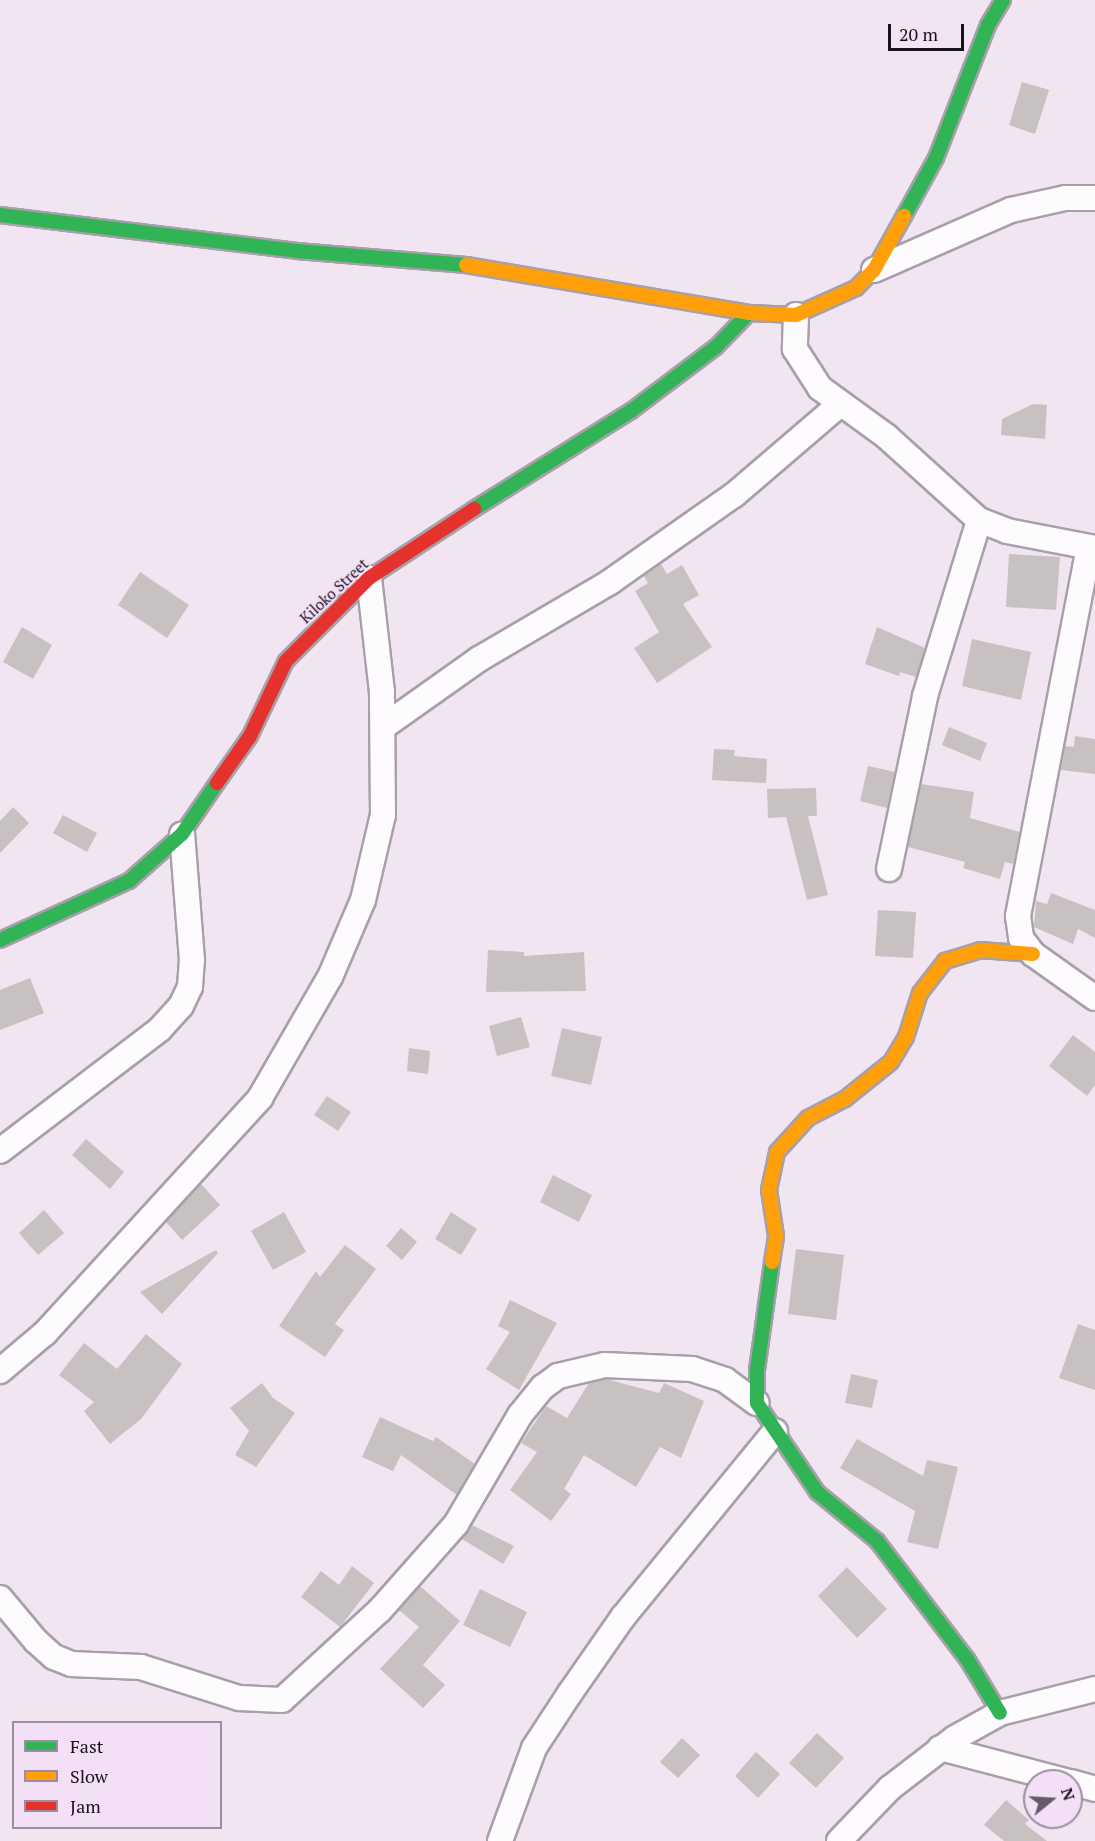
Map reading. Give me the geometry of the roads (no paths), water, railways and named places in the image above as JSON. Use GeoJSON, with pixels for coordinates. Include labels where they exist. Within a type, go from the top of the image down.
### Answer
{"type":"FeatureCollection","features":[{"type":"Feature","properties":{"kind":"street"},"geometry":{"type":"LineString","coordinates":[[0,215],[297,251],[469,265],[749,313],[796,315],[856,288],[874,270],[936,158],[988,25],[1003,0]]}},
{"type":"Feature","properties":{"kind":"street"},"geometry":{"type":"LineString","coordinates":[[874,270],[1011,210],[1065,198],[1095,198]]}},
{"type":"Feature","properties":{"kind":"street","name":"Kiloko Street"},"geometry":{"type":"LineString","coordinates":[[0,940],[129,881],[182,834],[250,736],[286,661],[369,578],[438,529],[544,468],[631,411],[716,347],[749,313]]}},
{"type":"Feature","properties":{"kind":"street"},"geometry":{"type":"LineString","coordinates":[[796,315],[795,348],[806,370],[840,404],[886,436],[980,520],[1007,531],[1092,548],[1020,895],[1021,938],[1033,954],[1095,998]]}},
{"type":"Feature","properties":{"kind":"street"},"geometry":{"type":"LineString","coordinates":[[383,727],[479,658],[628,570],[734,495],[840,404]]}},
{"type":"Feature","properties":{"kind":"street"},"geometry":{"type":"LineString","coordinates":[[889,869],[925,696],[980,520]]}},
{"type":"Feature","properties":{"kind":"street"},"geometry":{"type":"LineString","coordinates":[[0,1371],[45,1333],[260,1098],[296,1042],[363,900],[383,815],[383,727],[369,578]]}},
{"type":"Feature","properties":{"kind":"street"},"geometry":{"type":"LineString","coordinates":[[0,1151],[160,1029],[181,1006],[190,987],[192,960],[182,834]]}},
{"type":"Feature","properties":{"kind":"street"},"geometry":{"type":"LineString","coordinates":[[757,1403],[757,1370],[776,1236],[769,1190],[777,1152],[808,1118],[845,1099],[891,1062],[906,1037],[920,993],[945,961],[980,950],[1033,954]]}},
{"type":"Feature","properties":{"kind":"street"},"geometry":{"type":"LineString","coordinates":[[0,1599],[36,1641],[54,1657],[71,1664],[141,1667],[239,1698],[282,1700],[380,1610],[456,1524],[520,1415],[543,1387],[558,1376],[605,1365],[692,1369],[725,1380],[757,1403],[794,1464],[817,1492],[877,1541],[967,1659],[1000,1713]]}},
{"type":"Feature","properties":{"kind":"street"},"geometry":{"type":"LineString","coordinates":[[500,1841],[534,1748],[570,1693],[623,1617],[775,1431]]}},
{"type":"Feature","properties":{"kind":"street"},"geometry":{"type":"LineString","coordinates":[[838,1841],[890,1788],[940,1748],[1000,1713],[1095,1689]]}},
{"type":"Feature","properties":{"kind":"street"},"geometry":{"type":"LineString","coordinates":[[940,1748],[1023,1770]]}}]}
